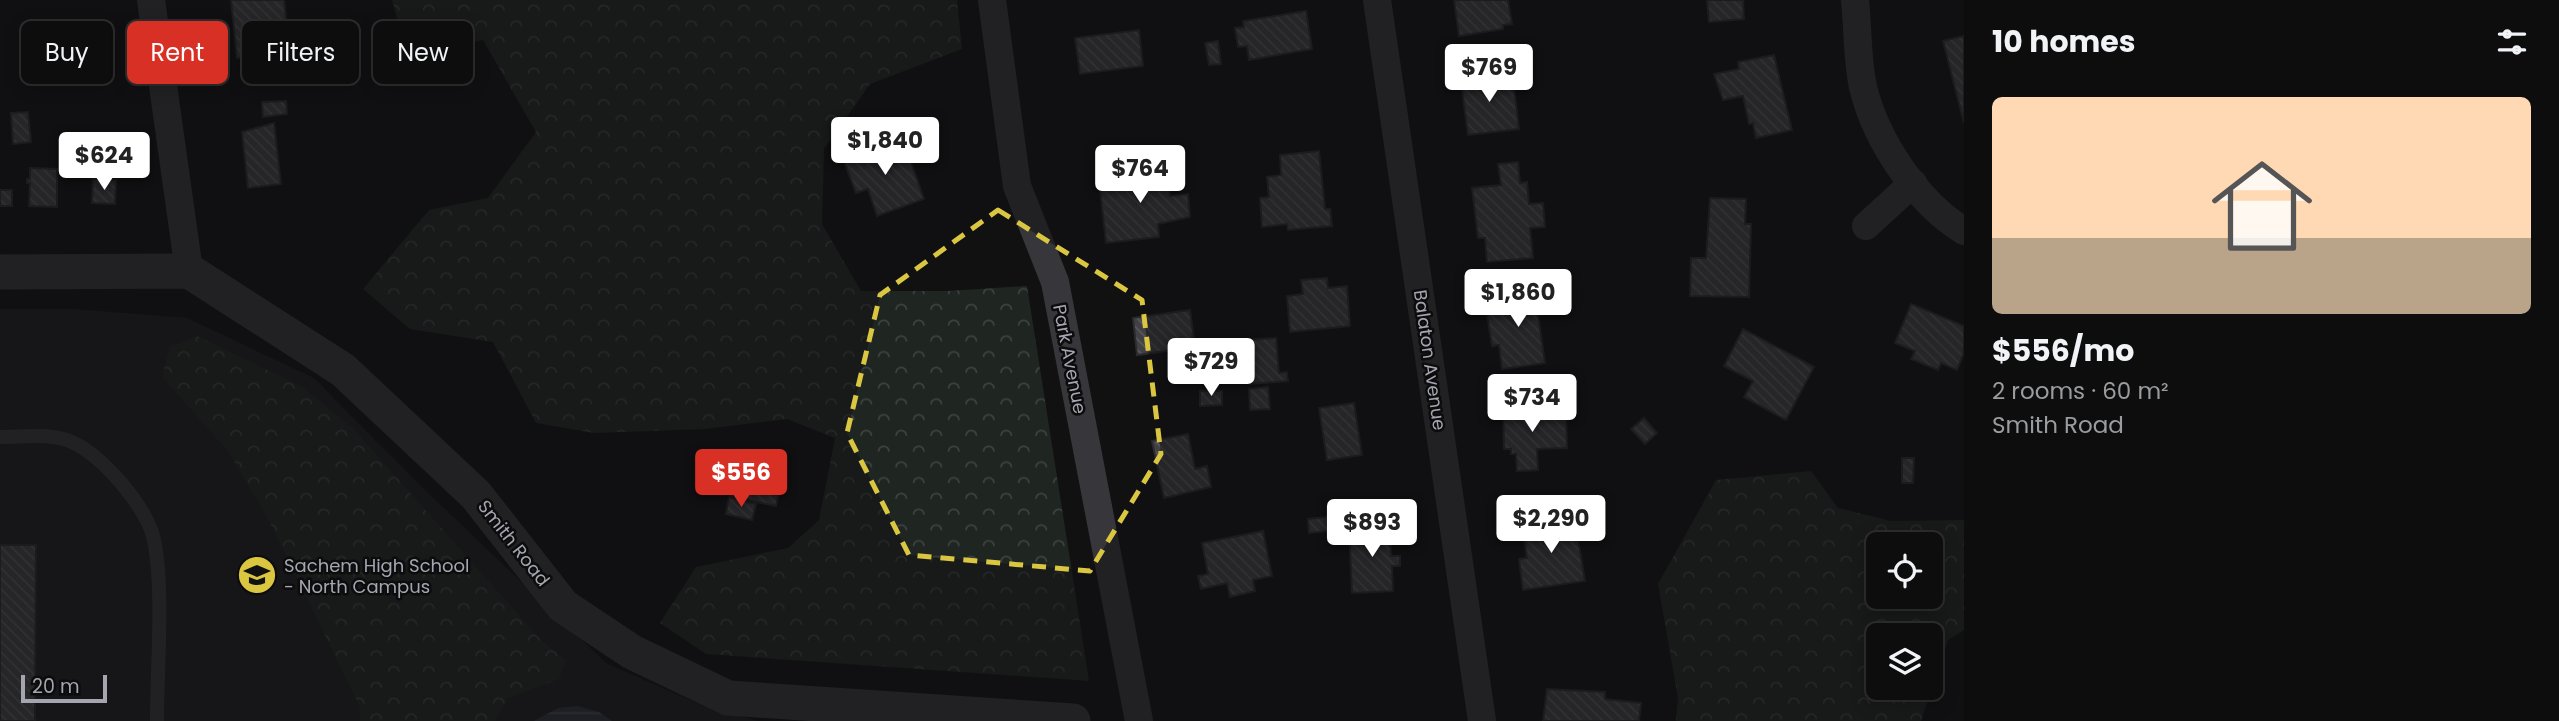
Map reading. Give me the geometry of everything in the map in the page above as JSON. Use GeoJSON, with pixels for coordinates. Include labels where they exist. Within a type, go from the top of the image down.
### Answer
{"type":"FeatureCollection","features":[{"type":"Feature","properties":{"kind":"street"},"geometry":{"type":"LineString","coordinates":[[0,272],[190,271],[151,0]]}},
{"type":"Feature","properties":{"kind":"street","name":"Park Avenue"},"geometry":{"type":"LineString","coordinates":[[992,0],[1017,186],[1055,282],[1139,721]]}},
{"type":"Feature","properties":{"kind":"street","name":"Balaton Avenue"},"geometry":{"type":"LineString","coordinates":[[1377,0],[1482,721]]}},
{"type":"Feature","properties":{"kind":"street"},"geometry":{"type":"LineString","coordinates":[[1855,0],[1863,87],[1883,138],[1913,183],[1964,231]]}},
{"type":"Feature","properties":{"kind":"street"},"geometry":{"type":"LineString","coordinates":[[1866,226],[1913,183]]}},
{"type":"Feature","properties":{"kind":"street","name":"Smith Road"},"geometry":{"type":"LineString","coordinates":[[190,271],[343,370],[476,495],[563,606],[632,652],[728,698],[1073,721]]}},
{"type":"Feature","properties":{"kind":"lane"},"geometry":{"type":"LineString","coordinates":[[0,436],[51,437],[73,442],[105,465],[138,507],[153,537],[158,568],[158,721]]}},
{"type":"Feature","properties":{"kind":"highlighted area"},"geometry":{"type":"Polygon","coordinates":[[[998,210],[1142,300],[1161,454],[1090,571],[909,555],[847,433],[880,295],[998,210]]]}},
{"type":"Feature","properties":{"kind":"shaded area","name":"Sachem High School - North Campus"},"geometry":{"type":"Polygon","coordinates":[[[0,309],[75,309],[187,318],[314,378],[422,487],[606,663],[706,707],[758,721],[0,721],[0,309]]]}},
{"type":"Feature","properties":{"kind":"shaded area"},"geometry":{"type":"Polygon","coordinates":[[[578,706],[599,712],[612,721],[534,721],[558,708],[578,706]]]}},
{"type":"Feature","properties":{"kind":"green space"},"geometry":{"type":"Polygon","coordinates":[[[392,0],[957,0],[962,49],[870,84],[824,149],[822,224],[861,291],[948,291],[1027,286],[1089,681],[706,654],[660,623],[696,567],[788,548],[819,520],[835,438],[787,419],[705,429],[594,433],[536,423],[493,342],[410,329],[363,289],[429,210],[488,198],[536,132],[483,40],[473,42],[473,21],[398,21],[392,0]]]}},
{"type":"Feature","properties":{"kind":"green space"},"geometry":{"type":"Polygon","coordinates":[[[197,336],[301,386],[352,427],[537,636],[566,661],[559,679],[508,698],[495,721],[360,721],[359,705],[267,517],[228,451],[162,377],[170,346],[197,336]]]}},
{"type":"Feature","properties":{"kind":"green space"},"geometry":{"type":"Polygon","coordinates":[[[1811,471],[1838,508],[1891,521],[1964,520],[1964,630],[1948,640],[1943,655],[1943,623],[1866,623],[1866,700],[1928,700],[1921,721],[1676,721],[1678,698],[1658,584],[1716,480],[1811,471]]]}},
{"type":"Feature","properties":{"kind":"building"},"geometry":{"type":"Polygon","coordinates":[[[231,0],[284,0],[286,21],[242,21],[242,57],[237,58],[231,0]]]}},
{"type":"Feature","properties":{"kind":"building"},"geometry":{"type":"Polygon","coordinates":[[[1454,0],[1508,0],[1512,24],[1503,25],[1503,29],[1459,36],[1454,0]]]}},
{"type":"Feature","properties":{"kind":"building"},"geometry":{"type":"Polygon","coordinates":[[[1707,0],[1743,0],[1744,19],[1709,22],[1707,0]]]}},
{"type":"Feature","properties":{"kind":"building"},"geometry":{"type":"Polygon","coordinates":[[[1306,11],[1312,49],[1249,60],[1247,46],[1238,47],[1235,28],[1244,27],[1243,21],[1306,11]]]}},
{"type":"Feature","properties":{"kind":"building"},"geometry":{"type":"Polygon","coordinates":[[[1139,30],[1143,66],[1080,74],[1075,38],[1139,30]]]}},
{"type":"Feature","properties":{"kind":"building"},"geometry":{"type":"Polygon","coordinates":[[[1964,36],[1964,123],[1943,41],[1964,36]]]}},
{"type":"Feature","properties":{"kind":"building"},"geometry":{"type":"Polygon","coordinates":[[[1218,41],[1221,64],[1209,65],[1205,43],[1218,41]]]}},
{"type":"Feature","properties":{"kind":"building"},"geometry":{"type":"Polygon","coordinates":[[[1774,55],[1792,130],[1756,138],[1753,123],[1749,124],[1743,96],[1723,100],[1714,74],[1739,69],[1738,62],[1774,55]]]}},
{"type":"Feature","properties":{"kind":"building"},"geometry":{"type":"Polygon","coordinates":[[[1490,67],[1492,78],[1499,77],[1501,89],[1514,87],[1519,129],[1468,135],[1461,82],[1472,80],[1471,70],[1490,67]]]}},
{"type":"Feature","properties":{"kind":"building"},"geometry":{"type":"Polygon","coordinates":[[[286,101],[287,114],[263,117],[262,102],[286,101]]]}},
{"type":"Feature","properties":{"kind":"building"},"geometry":{"type":"Polygon","coordinates":[[[28,112],[31,142],[13,144],[11,113],[28,112]]]}},
{"type":"Feature","properties":{"kind":"building"},"geometry":{"type":"Polygon","coordinates":[[[274,123],[281,184],[248,188],[242,132],[274,123]]]}},
{"type":"Feature","properties":{"kind":"building"},"geometry":{"type":"Polygon","coordinates":[[[902,138],[924,199],[877,216],[868,189],[856,193],[843,159],[902,138]]]}},
{"type":"Feature","properties":{"kind":"building"},"geometry":{"type":"Polygon","coordinates":[[[1319,151],[1325,209],[1330,209],[1332,226],[1288,230],[1287,224],[1262,227],[1260,198],[1269,197],[1267,177],[1281,175],[1280,155],[1319,151]]]}},
{"type":"Feature","properties":{"kind":"building"},"geometry":{"type":"Polygon","coordinates":[[[1166,161],[1170,196],[1188,194],[1190,217],[1158,224],[1159,237],[1106,243],[1099,180],[1145,175],[1144,164],[1166,161]]]}},
{"type":"Feature","properties":{"kind":"building"},"geometry":{"type":"Polygon","coordinates":[[[1518,162],[1520,183],[1527,182],[1529,204],[1543,203],[1545,227],[1530,228],[1533,258],[1487,262],[1485,238],[1478,238],[1472,188],[1501,185],[1498,164],[1518,162]]]}},
{"type":"Feature","properties":{"kind":"building"},"geometry":{"type":"Polygon","coordinates":[[[30,168],[57,169],[57,207],[29,206],[30,183],[27,183],[27,179],[30,179],[30,168]]]}},
{"type":"Feature","properties":{"kind":"building"},"geometry":{"type":"Polygon","coordinates":[[[93,179],[116,180],[115,204],[92,203],[93,179]]]}},
{"type":"Feature","properties":{"kind":"building"},"geometry":{"type":"Polygon","coordinates":[[[0,190],[12,190],[12,206],[0,206],[0,190]]]}},
{"type":"Feature","properties":{"kind":"building"},"geometry":{"type":"Polygon","coordinates":[[[1710,198],[1746,199],[1745,224],[1751,224],[1749,297],[1690,296],[1691,258],[1706,258],[1710,198]]]}},
{"type":"Feature","properties":{"kind":"building"},"geometry":{"type":"Polygon","coordinates":[[[1327,278],[1328,288],[1347,286],[1350,326],[1290,332],[1287,296],[1303,294],[1301,280],[1327,278]]]}},
{"type":"Feature","properties":{"kind":"building"},"geometry":{"type":"Polygon","coordinates":[[[1549,293],[1552,313],[1538,315],[1545,363],[1502,369],[1499,345],[1492,346],[1485,302],[1549,293]]]}},
{"type":"Feature","properties":{"kind":"building"},"geometry":{"type":"Polygon","coordinates":[[[1911,304],[1964,326],[1964,353],[1957,370],[1941,363],[1938,370],[1911,359],[1915,351],[1895,343],[1911,304]]]}},
{"type":"Feature","properties":{"kind":"building"},"geometry":{"type":"Polygon","coordinates":[[[1190,310],[1195,347],[1137,355],[1133,318],[1190,310]]]}},
{"type":"Feature","properties":{"kind":"building"},"geometry":{"type":"Polygon","coordinates":[[[1743,329],[1814,367],[1786,420],[1744,397],[1753,381],[1724,366],[1743,329]]]}},
{"type":"Feature","properties":{"kind":"building"},"geometry":{"type":"Polygon","coordinates":[[[1276,338],[1279,373],[1287,372],[1288,381],[1250,384],[1246,340],[1276,338]]]}},
{"type":"Feature","properties":{"kind":"building"},"geometry":{"type":"Polygon","coordinates":[[[1268,387],[1270,409],[1250,410],[1249,389],[1268,387]]]}},
{"type":"Feature","properties":{"kind":"building"},"geometry":{"type":"Polygon","coordinates":[[[1200,391],[1222,391],[1222,405],[1200,406],[1200,391]]]}},
{"type":"Feature","properties":{"kind":"building"},"geometry":{"type":"Polygon","coordinates":[[[1354,403],[1362,455],[1327,460],[1319,408],[1354,403]]]}},
{"type":"Feature","properties":{"kind":"building"},"geometry":{"type":"Polygon","coordinates":[[[1535,404],[1536,414],[1566,414],[1567,448],[1537,449],[1538,470],[1517,471],[1516,454],[1511,454],[1511,449],[1504,449],[1503,405],[1535,404]]]}},
{"type":"Feature","properties":{"kind":"building"},"geometry":{"type":"Polygon","coordinates":[[[1644,418],[1657,433],[1645,444],[1631,429],[1644,418]]]}},
{"type":"Feature","properties":{"kind":"building"},"geometry":{"type":"Polygon","coordinates":[[[1188,434],[1195,469],[1207,466],[1211,487],[1164,498],[1152,441],[1188,434]]]}},
{"type":"Feature","properties":{"kind":"building"},"geometry":{"type":"Polygon","coordinates":[[[1902,458],[1914,458],[1913,483],[1902,483],[1902,458]]]}},
{"type":"Feature","properties":{"kind":"building"},"geometry":{"type":"Polygon","coordinates":[[[760,459],[785,464],[776,506],[730,496],[736,466],[758,470],[760,459]]]}},
{"type":"Feature","properties":{"kind":"building"},"geometry":{"type":"Polygon","coordinates":[[[729,497],[756,504],[752,520],[726,514],[729,497]]]}},
{"type":"Feature","properties":{"kind":"building"},"geometry":{"type":"Polygon","coordinates":[[[1327,517],[1328,531],[1309,533],[1308,519],[1327,517]]]}},
{"type":"Feature","properties":{"kind":"building"},"geometry":{"type":"Polygon","coordinates":[[[1569,518],[1571,533],[1577,533],[1585,581],[1523,590],[1519,559],[1527,558],[1522,525],[1569,518]]]}},
{"type":"Feature","properties":{"kind":"building"},"geometry":{"type":"Polygon","coordinates":[[[1390,524],[1391,556],[1400,556],[1400,566],[1392,566],[1393,591],[1352,593],[1349,526],[1390,524]]]}},
{"type":"Feature","properties":{"kind":"building"},"geometry":{"type":"Polygon","coordinates":[[[1263,531],[1272,576],[1253,580],[1255,591],[1230,597],[1227,583],[1201,589],[1198,576],[1208,574],[1202,543],[1263,531]]]}},
{"type":"Feature","properties":{"kind":"building"},"geometry":{"type":"Polygon","coordinates":[[[0,545],[36,545],[35,721],[0,721],[0,545]]]}},
{"type":"Feature","properties":{"kind":"building"},"geometry":{"type":"Polygon","coordinates":[[[1547,689],[1605,692],[1605,699],[1641,703],[1639,721],[1543,721],[1547,689]]]}},
{"type":"Feature","properties":{"kind":"place","name":"Sachem High School - North Campus"},"geometry":{"type":"Point","coordinates":[257,575]}}]}
